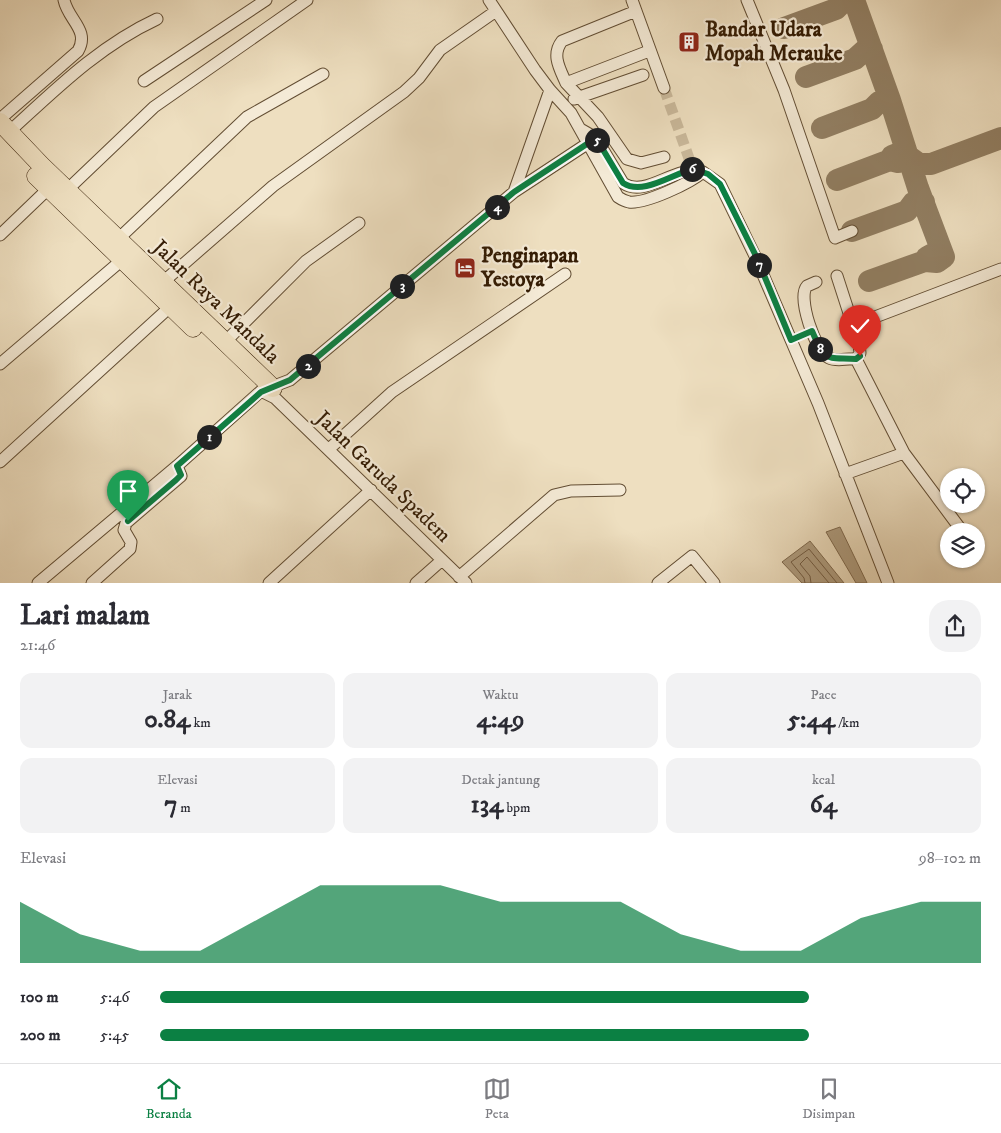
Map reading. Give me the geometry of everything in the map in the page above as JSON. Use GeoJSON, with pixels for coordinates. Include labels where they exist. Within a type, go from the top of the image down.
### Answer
{"type":"FeatureCollection","features":[{"type":"Feature","properties":{"kind":"highway","name":"Jalan Raya Mandala"},"geometry":{"type":"LineString","coordinates":[[2,128],[48,188],[163,282],[225,342],[270,392]]}},
{"type":"Feature","properties":{"kind":"highway","name":"Jalan Raya Mandala"},"geometry":{"type":"LineString","coordinates":[[2,128],[67,190],[114,243],[122,260],[171,306],[270,392]]}},
{"type":"Feature","properties":{"kind":"street"},"geometry":{"type":"LineString","coordinates":[[2,128],[78,51],[80,46],[80,29],[67,10],[64,0]]}},
{"type":"Feature","properties":{"kind":"street"},"geometry":{"type":"LineString","coordinates":[[144,81],[266,0]]}},
{"type":"Feature","properties":{"kind":"street"},"geometry":{"type":"LineString","coordinates":[[67,190],[154,107],[307,0]]}},
{"type":"Feature","properties":{"kind":"street"},"geometry":{"type":"LineString","coordinates":[[489,0],[550,90],[563,102],[623,183],[630,187],[643,187],[696,171],[720,184],[756,256],[888,583]]}},
{"type":"Feature","properties":{"kind":"street"},"geometry":{"type":"LineString","coordinates":[[747,0],[784,90],[835,238],[852,231]]}},
{"type":"Feature","properties":{"kind":"street"},"geometry":{"type":"LineString","coordinates":[[664,88],[634,6],[562,41],[557,48],[556,57],[566,84],[598,117],[627,158],[641,163],[664,157]]}},
{"type":"Feature","properties":{"kind":"street"},"geometry":{"type":"LineString","coordinates":[[163,282],[273,186],[404,92],[419,78],[440,50],[496,11]]}},
{"type":"Feature","properties":{"kind":"street"},"geometry":{"type":"LineString","coordinates":[[2,128],[61,85],[110,44],[157,19]]}},
{"type":"Feature","properties":{"kind":"street"},"geometry":{"type":"LineString","coordinates":[[566,84],[649,50]]}},
{"type":"Feature","properties":{"kind":"street"},"geometry":{"type":"LineString","coordinates":[[609,66],[615,84]]}},
{"type":"Feature","properties":{"kind":"street"},"geometry":{"type":"LineString","coordinates":[[114,243],[247,117],[323,74]]}},
{"type":"Feature","properties":{"kind":"street"},"geometry":{"type":"LineString","coordinates":[[563,102],[643,75]]}},
{"type":"Feature","properties":{"kind":"street"},"geometry":{"type":"LineString","coordinates":[[514,192],[550,90]]}},
{"type":"Feature","properties":{"kind":"street"},"geometry":{"type":"LineString","coordinates":[[38,583],[177,466],[270,392],[290,380],[514,192],[592,142]]}},
{"type":"Feature","properties":{"kind":"street"},"geometry":{"type":"LineString","coordinates":[[0,235],[48,188]]}},
{"type":"Feature","properties":{"kind":"street"},"geometry":{"type":"LineString","coordinates":[[225,342],[306,261],[359,222]]}},
{"type":"Feature","properties":{"kind":"street"},"geometry":{"type":"LineString","coordinates":[[0,364],[122,260]]}},
{"type":"Feature","properties":{"kind":"street"},"geometry":{"type":"LineString","coordinates":[[854,325],[1001,269]]}},
{"type":"Feature","properties":{"kind":"street"},"geometry":{"type":"LineString","coordinates":[[329,448],[392,392],[565,274]]}},
{"type":"Feature","properties":{"kind":"street"},"geometry":{"type":"LineString","coordinates":[[837,276],[854,325],[860,353],[856,359]]}},
{"type":"Feature","properties":{"kind":"street"},"geometry":{"type":"LineString","coordinates":[[816,282],[807,286],[802,295],[812,331],[823,354],[829,358],[856,359]]}},
{"type":"Feature","properties":{"kind":"street"},"geometry":{"type":"LineString","coordinates":[[0,462],[171,306]]}},
{"type":"Feature","properties":{"kind":"street"},"geometry":{"type":"LineString","coordinates":[[791,340],[812,331]]}},
{"type":"Feature","properties":{"kind":"street"},"geometry":{"type":"LineString","coordinates":[[856,359],[904,453],[956,523]]}},
{"type":"Feature","properties":{"kind":"street","name":"Jalan Garuda Spadem"},"geometry":{"type":"LineString","coordinates":[[270,392],[463,580]]}},
{"type":"Feature","properties":{"kind":"street"},"geometry":{"type":"LineString","coordinates":[[845,474],[904,453]]}},
{"type":"Feature","properties":{"kind":"street"},"geometry":{"type":"LineString","coordinates":[[92,583],[130,549],[131,542],[124,530],[126,523],[180,476],[177,466]]}},
{"type":"Feature","properties":{"kind":"street"},"geometry":{"type":"LineString","coordinates":[[269,583],[371,490]]}},
{"type":"Feature","properties":{"kind":"street"},"geometry":{"type":"LineString","coordinates":[[463,580],[554,495],[571,491],[620,490]]}},
{"type":"Feature","properties":{"kind":"street"},"geometry":{"type":"LineString","coordinates":[[658,583],[692,556],[714,583]]}},
{"type":"Feature","properties":{"kind":"street"},"geometry":{"type":"LineString","coordinates":[[416,583],[442,560]]}},
{"type":"Feature","properties":{"kind":"water"},"geometry":{"type":"Polygon","coordinates":[[[840,527],[867,583],[856,583],[826,532],[840,527]]]}},
{"type":"Feature","properties":{"kind":"water"},"geometry":{"type":"Polygon","coordinates":[[[810,541],[844,583],[802,583],[782,562],[810,541]]]}},
{"type":"Feature","properties":{"kind":"taxiway"},"geometry":{"type":"LineString","coordinates":[[784,28],[836,9],[845,0]]}},
{"type":"Feature","properties":{"kind":"taxiway"},"geometry":{"type":"LineString","coordinates":[[854,0],[890,100],[918,188],[944,257],[937,262],[925,261]]}},
{"type":"Feature","properties":{"kind":"taxiway"},"geometry":{"type":"LineString","coordinates":[[806,77],[855,59],[865,50],[872,49]]}},
{"type":"Feature","properties":{"kind":"taxiway"},"geometry":{"type":"LineString","coordinates":[[822,128],[872,109],[879,102],[890,100]]}},
{"type":"Feature","properties":{"kind":"taxiway"},"geometry":{"type":"LineString","coordinates":[[890,160],[898,162],[908,156],[919,164],[931,164],[1001,138]]}},
{"type":"Feature","properties":{"kind":"taxiway"},"geometry":{"type":"LineString","coordinates":[[837,180],[890,160],[892,156],[902,152]]}},
{"type":"Feature","properties":{"kind":"taxiway"},"geometry":{"type":"LineString","coordinates":[[852,231],[907,211],[913,203],[924,202]]}},
{"type":"Feature","properties":{"kind":"taxiway"},"geometry":{"type":"LineString","coordinates":[[869,281],[925,261],[927,257],[936,252]]}},
{"type":"Feature","properties":{"kind":"tunnel"},"geometry":{"type":"LineString","coordinates":[[664,88],[691,164]]}},
{"type":"Feature","properties":{"kind":"place","name":"Bandar Udara Mopah Merauke"},"geometry":{"type":"Point","coordinates":[689,42]}},
{"type":"Feature","properties":{"kind":"place","name":"Penginapan Yestoya"},"geometry":{"type":"Point","coordinates":[465,268]}},
{"type":"Feature","properties":{"kind":"route"},"geometry":{"type":"LineString","coordinates":[[128,521],[181,475],[177,466],[261,392],[282,385],[290,380],[514,192],[596,138],[623,183],[630,187],[643,187],[693,169],[708,174],[715,179],[720,184],[756,256],[791,340],[812,331],[823,354],[829,358],[837,360],[856,359],[860,356]]}}]}
